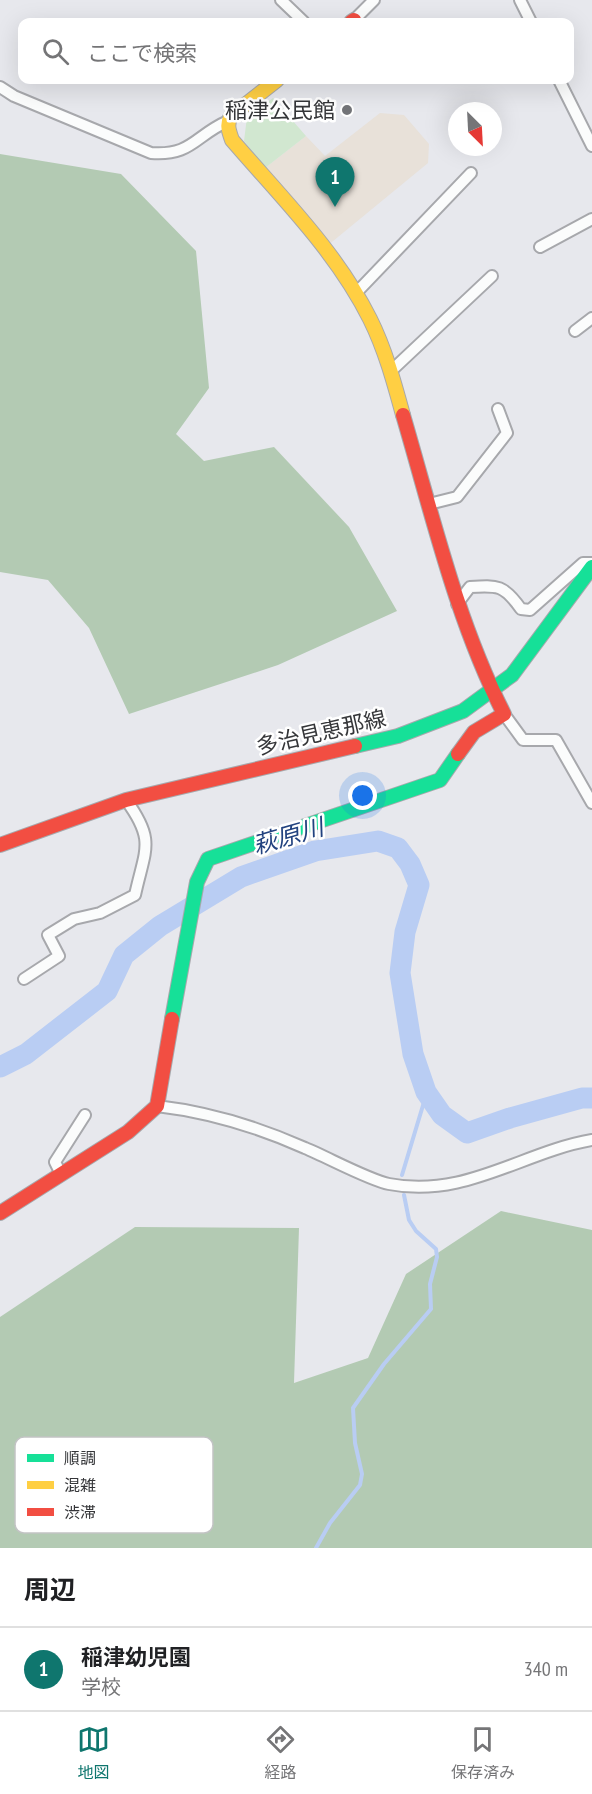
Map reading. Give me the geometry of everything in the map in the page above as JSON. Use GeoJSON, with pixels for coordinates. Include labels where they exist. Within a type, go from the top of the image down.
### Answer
{"type":"FeatureCollection","features":[{"type":"Feature","properties":{"kind":"street"},"geometry":{"type":"LineString","coordinates":[[281,0],[300,18]]}},
{"type":"Feature","properties":{"kind":"street"},"geometry":{"type":"LineString","coordinates":[[355,18],[375,0]]}},
{"type":"Feature","properties":{"kind":"street"},"geometry":{"type":"LineString","coordinates":[[520,0],[529,18]]}},
{"type":"Feature","properties":{"kind":"street"},"geometry":{"type":"LineString","coordinates":[[0,87],[14,96],[151,153],[171,154],[183,151],[211,129],[228,121],[234,113],[273,84]]}},
{"type":"Feature","properties":{"kind":"street"},"geometry":{"type":"LineString","coordinates":[[561,84],[592,146]]}},
{"type":"Feature","properties":{"kind":"street"},"geometry":{"type":"LineString","coordinates":[[228,121],[232,140],[338,266],[369,318],[391,371],[457,604],[491,692],[523,740],[556,740],[592,803]]}},
{"type":"Feature","properties":{"kind":"street"},"geometry":{"type":"LineString","coordinates":[[356,293],[471,173]]}},
{"type":"Feature","properties":{"kind":"street"},"geometry":{"type":"LineString","coordinates":[[540,247],[592,219]]}},
{"type":"Feature","properties":{"kind":"street"},"geometry":{"type":"LineString","coordinates":[[391,371],[492,276]]}},
{"type":"Feature","properties":{"kind":"street"},"geometry":{"type":"LineString","coordinates":[[575,331],[592,318]]}},
{"type":"Feature","properties":{"kind":"street"},"geometry":{"type":"LineString","coordinates":[[429,504],[457,496],[507,433],[498,410]]}},
{"type":"Feature","properties":{"kind":"street"},"geometry":{"type":"LineString","coordinates":[[457,604],[470,587],[494,585],[509,592],[521,609],[530,610],[583,564],[592,565]]}},
{"type":"Feature","properties":{"kind":"street","name":"多治見恵那線"},"geometry":{"type":"LineString","coordinates":[[0,845],[126,800],[398,736],[463,711],[491,692],[524,660],[592,565]]}},
{"type":"Feature","properties":{"kind":"street"},"geometry":{"type":"LineString","coordinates":[[0,1213],[128,1132],[157,1106],[197,882],[208,859],[440,780],[474,732],[504,714]]}},
{"type":"Feature","properties":{"kind":"street"},"geometry":{"type":"LineString","coordinates":[[24,979],[59,956],[48,935],[74,919],[100,913],[135,895],[147,840],[142,822],[126,800]]}},
{"type":"Feature","properties":{"kind":"street"},"geometry":{"type":"LineString","coordinates":[[157,1106],[182,1109],[249,1126],[388,1184],[460,1184],[531,1158],[592,1140]]}},
{"type":"Feature","properties":{"kind":"street"},"geometry":{"type":"LineString","coordinates":[[61,1174],[55,1162],[85,1115]]}},
{"type":"Feature","properties":{"kind":"shaded area"},"geometry":{"type":"Polygon","coordinates":[[[380,113],[404,115],[429,144],[428,163],[327,246],[265,168],[306,136],[325,156],[380,113]]]}},
{"type":"Feature","properties":{"kind":"green space"},"geometry":{"type":"Polygon","coordinates":[[[273,98],[306,136],[265,168],[244,141],[247,117],[273,98]]]}},
{"type":"Feature","properties":{"kind":"green space"},"geometry":{"type":"Polygon","coordinates":[[[0,154],[121,174],[196,251],[209,388],[176,434],[204,461],[274,447],[349,527],[397,611],[278,665],[129,714],[89,628],[48,580],[0,572],[0,154]]]}},
{"type":"Feature","properties":{"kind":"green space"},"geometry":{"type":"Polygon","coordinates":[[[501,1211],[592,1230],[592,1548],[0,1548],[0,1317],[135,1227],[299,1228],[294,1383],[368,1358],[406,1274],[501,1211]]]}},
{"type":"Feature","properties":{"kind":"waterway","name":"萩原川"},"geometry":{"type":"LineString","coordinates":[[0,1067],[26,1054],[107,991],[124,955],[160,926],[241,877],[315,851],[378,841],[398,848],[410,864],[419,885],[405,932],[400,973],[413,1054],[426,1092],[442,1115],[467,1133],[510,1118],[582,1098],[592,1098]]}},
{"type":"Feature","properties":{"kind":"waterway"},"geometry":{"type":"LineString","coordinates":[[402,1175],[424,1102],[430,1098]]}},
{"type":"Feature","properties":{"kind":"waterway"},"geometry":{"type":"LineString","coordinates":[[316,1548],[330,1523],[360,1485],[362,1474],[355,1443],[353,1408],[384,1364],[431,1309],[430,1284],[437,1257],[436,1249],[416,1231],[409,1220],[404,1195]]}},
{"type":"Feature","properties":{"kind":"traffic: fast"},"geometry":{"type":"LineString","coordinates":[[355,746],[398,736],[463,711],[512,675],[592,567]]}},
{"type":"Feature","properties":{"kind":"traffic: fast"},"geometry":{"type":"LineString","coordinates":[[172,1019],[197,882],[208,859],[440,780],[458,754]]}},
{"type":"Feature","properties":{"kind":"traffic: slow"},"geometry":{"type":"LineString","coordinates":[[272,84],[231,116],[228,125],[232,140],[307,225],[356,294],[380,342],[403,415]]}},
{"type":"Feature","properties":{"kind":"traffic: jam"},"geometry":{"type":"LineString","coordinates":[[403,415],[459,605],[472,642],[504,714],[474,732],[458,754]]}},
{"type":"Feature","properties":{"kind":"traffic: jam"},"geometry":{"type":"LineString","coordinates":[[0,845],[126,800],[355,746]]}},
{"type":"Feature","properties":{"kind":"traffic: jam"},"geometry":{"type":"LineString","coordinates":[[0,1213],[128,1132],[157,1106],[172,1019]]}},
{"type":"Feature","properties":{"kind":"place","name":"稲津公民館"},"geometry":{"type":"Point","coordinates":[347,110]}},
{"type":"Feature","properties":{"kind":"place","name":"稲津幼児園"},"geometry":{"type":"Point","coordinates":[335,207]}}]}
